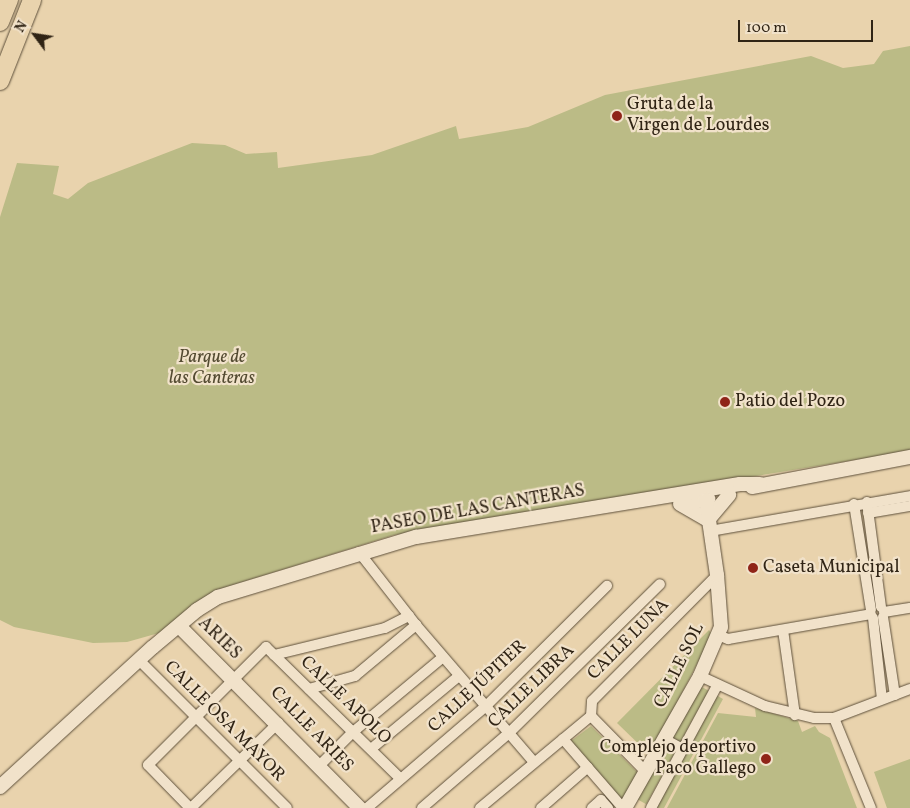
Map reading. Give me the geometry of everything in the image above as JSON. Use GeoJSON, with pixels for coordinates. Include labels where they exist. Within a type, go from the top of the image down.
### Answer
{"type":"FeatureCollection","features":[{"type":"Feature","properties":{"kind":"highway"},"geometry":{"type":"LineString","coordinates":[[0,22],[9,0]]}},
{"type":"Feature","properties":{"kind":"highway"},"geometry":{"type":"LineString","coordinates":[[0,81],[32,0]]}},
{"type":"Feature","properties":{"kind":"street"},"geometry":{"type":"LineString","coordinates":[[681,499],[706,500],[760,484],[910,457]]}},
{"type":"Feature","properties":{"kind":"street"},"geometry":{"type":"LineString","coordinates":[[681,499],[732,491]]}},
{"type":"Feature","properties":{"kind":"street"},"geometry":{"type":"LineString","coordinates":[[709,526],[732,491]]}},
{"type":"Feature","properties":{"kind":"street"},"geometry":{"type":"LineString","coordinates":[[856,518],[868,510],[910,496]]}},
{"type":"Feature","properties":{"kind":"street"},"geometry":{"type":"LineString","coordinates":[[681,499],[709,526]]}},
{"type":"Feature","properties":{"kind":"street","name":"PASEO DE LAS CANTERAS"},"geometry":{"type":"LineString","coordinates":[[0,787],[138,660],[179,626],[218,598],[359,552],[416,537],[652,501],[681,499]]}},
{"type":"Feature","properties":{"kind":"street","name":"CALLE SOL"},"geometry":{"type":"LineString","coordinates":[[624,808],[700,676],[718,636],[721,621],[717,575],[706,500]]}},
{"type":"Feature","properties":{"kind":"street"},"geometry":{"type":"LineString","coordinates":[[709,526],[854,504],[868,510],[910,506]]}},
{"type":"Feature","properties":{"kind":"street"},"geometry":{"type":"LineString","coordinates":[[854,504],[895,694]]}},
{"type":"Feature","properties":{"kind":"street"},"geometry":{"type":"LineString","coordinates":[[868,510],[882,699]]}},
{"type":"Feature","properties":{"kind":"street"},"geometry":{"type":"LineString","coordinates":[[359,552],[458,676],[534,762]]}},
{"type":"Feature","properties":{"kind":"street","name":"CALLE LUNA"},"geometry":{"type":"LineString","coordinates":[[592,716],[592,701],[717,575]]}},
{"type":"Feature","properties":{"kind":"street","name":"CALLE LIBRA"},"geometry":{"type":"LineString","coordinates":[[422,808],[509,733],[660,584]]}},
{"type":"Feature","properties":{"kind":"street","name":"CALLE JÚPITER"},"geometry":{"type":"LineString","coordinates":[[367,808],[485,707],[607,586]]}},
{"type":"Feature","properties":{"kind":"street"},"geometry":{"type":"LineString","coordinates":[[718,636],[728,639],[910,608]]}},
{"type":"Feature","properties":{"kind":"street"},"geometry":{"type":"LineString","coordinates":[[274,655],[385,628],[409,616]]}},
{"type":"Feature","properties":{"kind":"street"},"geometry":{"type":"LineString","coordinates":[[309,689],[355,676],[416,625]]}},
{"type":"Feature","properties":{"kind":"street","name":"ARIES"},"geometry":{"type":"LineString","coordinates":[[179,626],[234,679]]}},
{"type":"Feature","properties":{"kind":"street"},"geometry":{"type":"LineString","coordinates":[[783,630],[795,715]]}},
{"type":"Feature","properties":{"kind":"street","name":"CALLE APOLO"},"geometry":{"type":"LineString","coordinates":[[234,679],[266,647],[400,778]]}},
{"type":"Feature","properties":{"kind":"street"},"geometry":{"type":"LineString","coordinates":[[319,766],[354,732],[443,657]]}},
{"type":"Feature","properties":{"kind":"street","name":"CALLE OSA MAYOR"},"geometry":{"type":"LineString","coordinates":[[138,660],[197,716],[287,808]]}},
{"type":"Feature","properties":{"kind":"street"},"geometry":{"type":"LineString","coordinates":[[371,749],[458,676]]}},
{"type":"Feature","properties":{"kind":"street"},"geometry":{"type":"LineString","coordinates":[[700,676],[717,686],[795,715],[834,718],[910,689]]}},
{"type":"Feature","properties":{"kind":"street"},"geometry":{"type":"LineString","coordinates":[[234,679],[148,765],[191,808],[278,723]]}},
{"type":"Feature","properties":{"kind":"street","name":"CALLE ARIES"},"geometry":{"type":"LineString","coordinates":[[234,679],[360,808]]}},
{"type":"Feature","properties":{"kind":"street"},"geometry":{"type":"LineString","coordinates":[[651,808],[717,686]]}},
{"type":"Feature","properties":{"kind":"street"},"geometry":{"type":"LineString","coordinates":[[480,808],[592,716],[646,771]]}},
{"type":"Feature","properties":{"kind":"street"},"geometry":{"type":"LineString","coordinates":[[834,718],[871,808]]}},
{"type":"Feature","properties":{"kind":"street"},"geometry":{"type":"LineString","coordinates":[[563,739],[624,808]]}},
{"type":"Feature","properties":{"kind":"street"},"geometry":{"type":"LineString","coordinates":[[664,740],[683,749]]}},
{"type":"Feature","properties":{"kind":"street"},"geometry":{"type":"LineString","coordinates":[[541,808],[588,767]]}},
{"type":"Feature","properties":{"kind":"street"},"geometry":{"type":"LineString","coordinates":[[592,808],[605,804],[610,793]]}},
{"type":"Feature","properties":{"kind":"green space","name":"Parque de las Canteras"},"geometry":{"type":"Polygon","coordinates":[[[910,46],[910,451],[394,535],[233,585],[166,631],[127,642],[93,643],[14,627],[0,620],[0,217],[17,163],[59,166],[53,194],[68,199],[88,183],[192,143],[225,145],[246,154],[277,152],[278,168],[372,155],[456,126],[459,139],[528,127],[605,95],[811,56],[843,68],[874,64],[883,51],[910,46]]]}},
{"type":"Feature","properties":{"kind":"green space"},"geometry":{"type":"Polygon","coordinates":[[[709,630],[712,635],[650,755],[617,723],[709,630]]]}},
{"type":"Feature","properties":{"kind":"green space"},"geometry":{"type":"Polygon","coordinates":[[[700,686],[709,691],[680,743],[671,738],[700,686]]]}},
{"type":"Feature","properties":{"kind":"green space"},"geometry":{"type":"Polygon","coordinates":[[[716,695],[723,699],[664,808],[656,808],[716,695]]]}},
{"type":"Feature","properties":{"kind":"green space","name":"Complejo deportivo Paco Gallego"},"geometry":{"type":"Polygon","coordinates":[[[755,708],[798,721],[802,732],[815,726],[819,732],[830,738],[857,808],[667,808],[718,713],[756,717],[755,708]]]}},
{"type":"Feature","properties":{"kind":"green space"},"geometry":{"type":"Polygon","coordinates":[[[591,726],[639,774],[623,801],[571,741],[591,726]]]}},
{"type":"Feature","properties":{"kind":"green space"},"geometry":{"type":"Polygon","coordinates":[[[667,746],[676,751],[646,804],[637,799],[667,746]]]}},
{"type":"Feature","properties":{"kind":"green space"},"geometry":{"type":"Polygon","coordinates":[[[910,759],[910,808],[887,808],[874,772],[910,759]]]}},
{"type":"Feature","properties":{"kind":"place","name":"Gruta de la Virgen de Lourdes"},"geometry":{"type":"Point","coordinates":[617,116]}},
{"type":"Feature","properties":{"kind":"place","name":"Patio del Pozo"},"geometry":{"type":"Point","coordinates":[725,402]}},
{"type":"Feature","properties":{"kind":"place","name":"Caseta Municipal"},"geometry":{"type":"Point","coordinates":[753,568]}},
{"type":"Feature","properties":{"kind":"place","name":"Complejo deportivo Paco Gallego"},"geometry":{"type":"Point","coordinates":[766,759]}}]}
